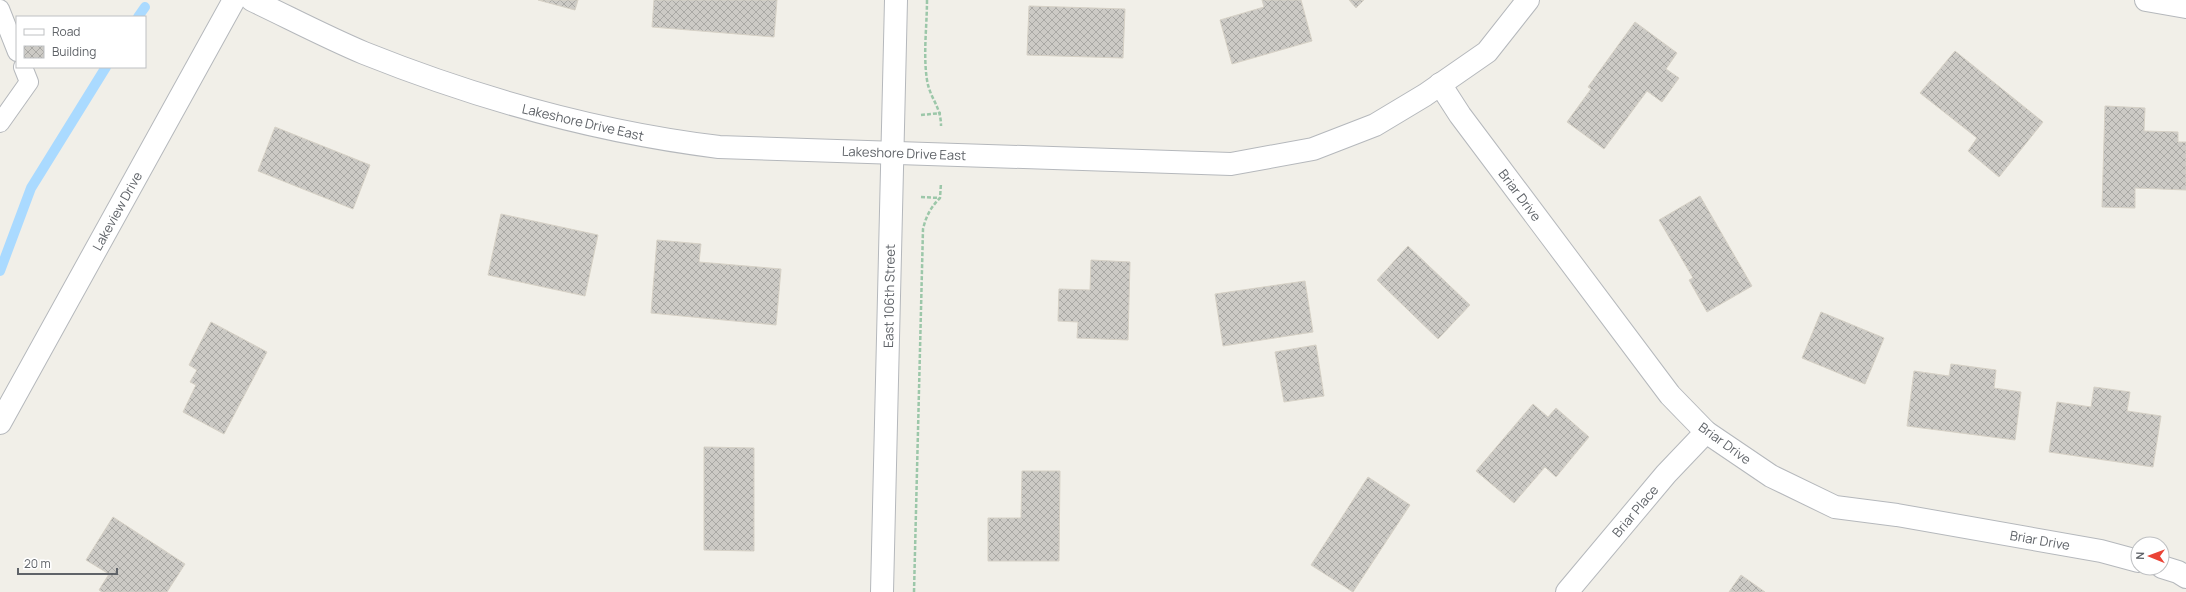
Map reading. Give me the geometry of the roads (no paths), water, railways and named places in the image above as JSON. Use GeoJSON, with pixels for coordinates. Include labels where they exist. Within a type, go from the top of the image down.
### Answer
{"type":"FeatureCollection","features":[{"type":"Feature","properties":{"kind":"street","name":"Lakeview Drive"},"geometry":{"type":"LineString","coordinates":[[0,423],[234,0]]}},
{"type":"Feature","properties":{"kind":"street","name":"Lakeshore Drive East"},"geometry":{"type":"LineString","coordinates":[[252,0],[364,52],[473,93],[556,118],[663,140],[719,146],[1231,164],[1313,149],[1375,125],[1487,52],[1528,0]]}},
{"type":"Feature","properties":{"kind":"street","name":"East 106th Street"},"geometry":{"type":"LineString","coordinates":[[882,592],[896,0]]}},
{"type":"Feature","properties":{"kind":"street"},"geometry":{"type":"LineString","coordinates":[[2146,0],[2186,7]]}},
{"type":"Feature","properties":{"kind":"street","name":"Briar Drive"},"geometry":{"type":"LineString","coordinates":[[1440,84],[1460,116],[1670,395],[1706,432],[1771,476],[1835,507],[1897,515],[2101,551],[2130,559]]}},
{"type":"Feature","properties":{"kind":"street","name":"Briar Place"},"geometry":{"type":"LineString","coordinates":[[1567,592],[1666,474],[1706,432]]}},
{"type":"Feature","properties":{"kind":"street"},"geometry":{"type":"LineString","coordinates":[[2170,570],[2186,577]]}},
{"type":"Feature","properties":{"kind":"lane"},"geometry":{"type":"LineString","coordinates":[[0,9],[16,49]]}},
{"type":"Feature","properties":{"kind":"lane"},"geometry":{"type":"LineString","coordinates":[[0,123],[29,82],[23,68]]}},
{"type":"Feature","properties":{"kind":"waterway"},"geometry":{"type":"LineString","coordinates":[[139,16],[145,7]]}},
{"type":"Feature","properties":{"kind":"waterway"},"geometry":{"type":"LineString","coordinates":[[0,271],[31,188],[105,68]]}}]}
